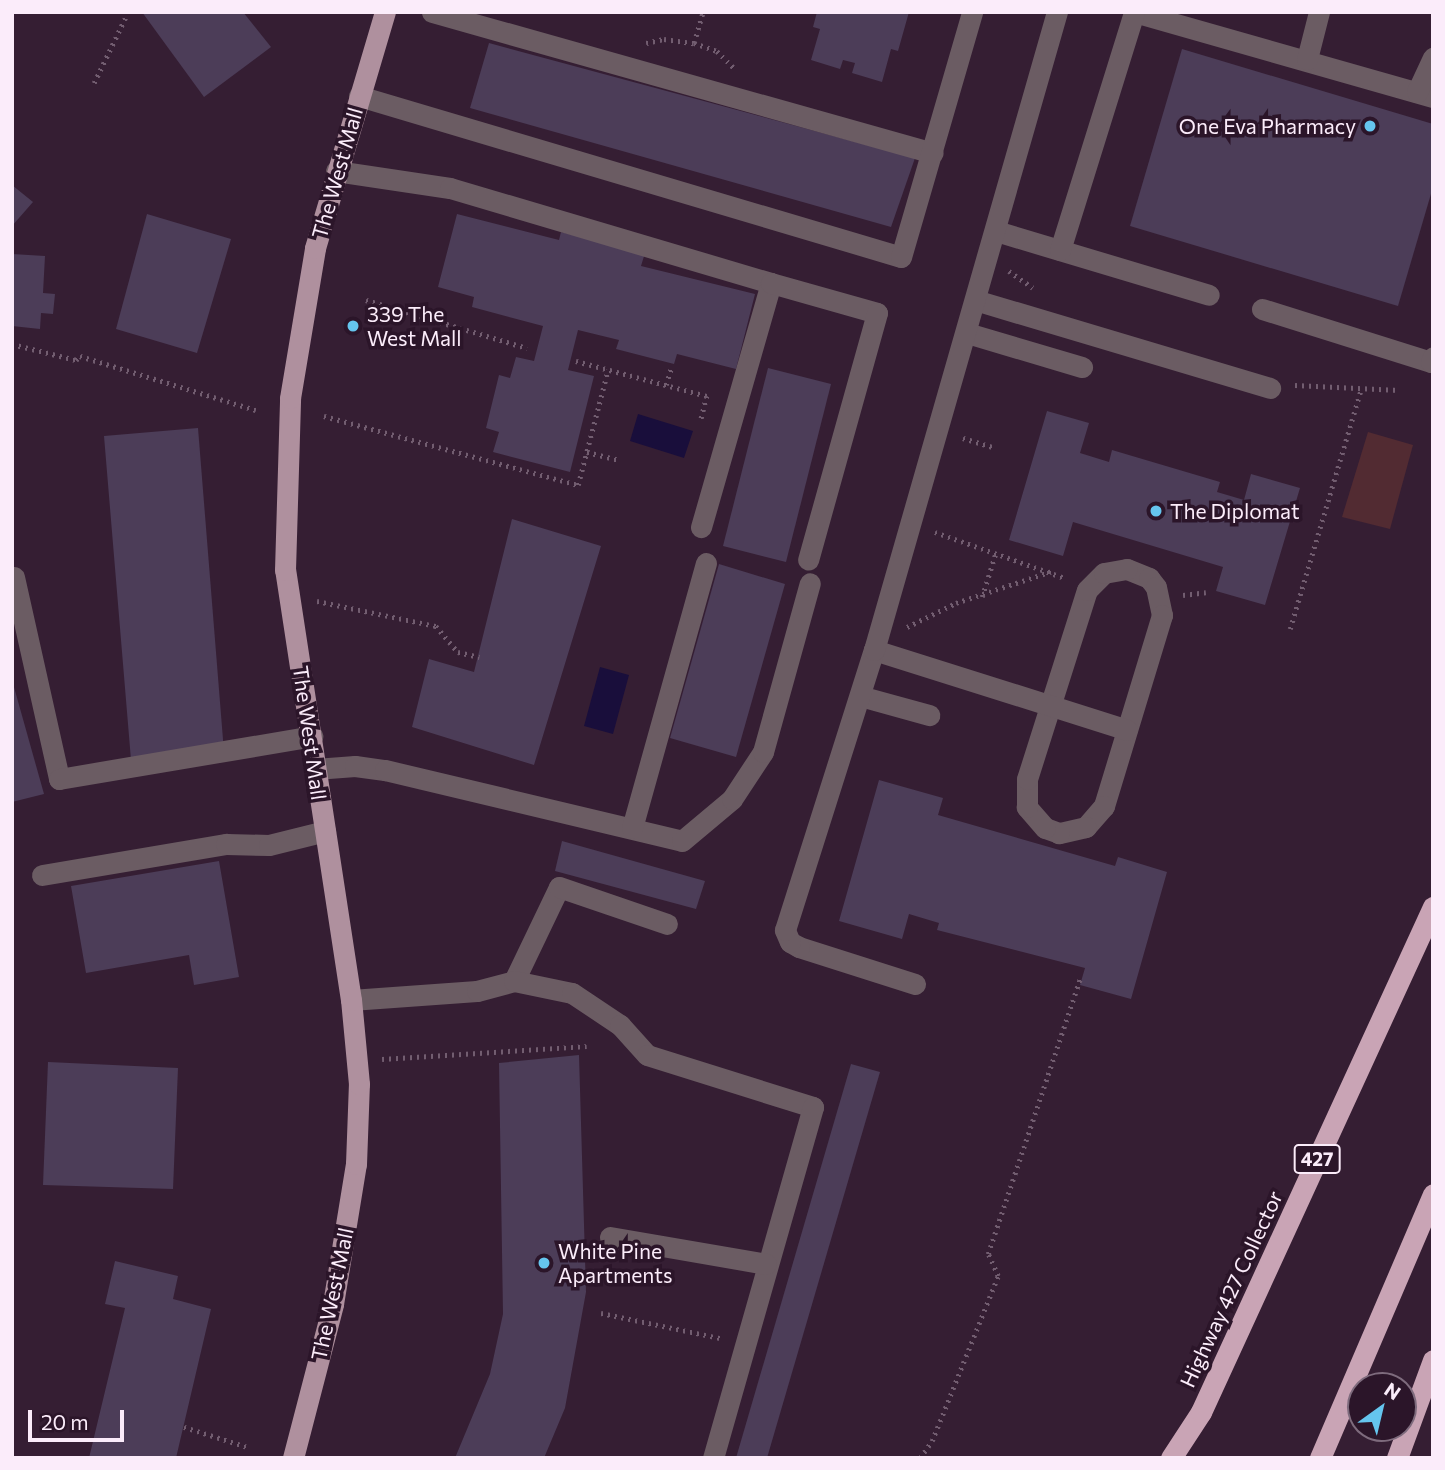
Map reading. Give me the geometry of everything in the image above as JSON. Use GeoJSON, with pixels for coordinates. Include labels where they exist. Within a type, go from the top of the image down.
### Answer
{"type":"FeatureCollection","features":[{"type":"Feature","properties":{"kind":"highway","name":"Highway 427 Collector"},"geometry":{"type":"LineString","coordinates":[[1171,1458],[1202,1412],[1433,907]]}},
{"type":"Feature","properties":{"kind":"highway"},"geometry":{"type":"LineString","coordinates":[[1320,1458],[1433,1194]]}},
{"type":"Feature","properties":{"kind":"highway"},"geometry":{"type":"LineString","coordinates":[[1397,1458],[1433,1360]]}},
{"type":"Feature","properties":{"kind":"highway"},"geometry":{"type":"LineString","coordinates":[[1182,1458],[1202,1412]]}},
{"type":"Feature","properties":{"kind":"main road","name":"The West Mall"},"geometry":{"type":"LineString","coordinates":[[293,1458],[337,1280],[355,1164],[357,1061],[351,1000],[285,569],[290,398],[315,248],[385,12]]}},
{"type":"Feature","properties":{"kind":"lane"},"geometry":{"type":"LineString","coordinates":[[432,12],[933,153]]}},
{"type":"Feature","properties":{"kind":"lane"},"geometry":{"type":"LineString","coordinates":[[359,96],[901,257],[972,12]]}},
{"type":"Feature","properties":{"kind":"lane"},"geometry":{"type":"LineString","coordinates":[[915,984],[799,947],[786,937],[788,917],[874,650],[1057,12]]}},
{"type":"Feature","properties":{"kind":"lane"},"geometry":{"type":"LineString","coordinates":[[1060,250],[1134,12],[1219,22],[1307,59],[1425,95],[1433,57]]}},
{"type":"Feature","properties":{"kind":"lane"},"geometry":{"type":"LineString","coordinates":[[1307,59],[1319,12]]}},
{"type":"Feature","properties":{"kind":"lane"},"geometry":{"type":"LineString","coordinates":[[336,171],[450,188],[877,313],[808,560]]}},
{"type":"Feature","properties":{"kind":"lane"},"geometry":{"type":"LineString","coordinates":[[996,231],[1209,295]]}},
{"type":"Feature","properties":{"kind":"lane"},"geometry":{"type":"LineString","coordinates":[[701,527],[771,283]]}},
{"type":"Feature","properties":{"kind":"lane"},"geometry":{"type":"LineString","coordinates":[[975,300],[1270,388]]}},
{"type":"Feature","properties":{"kind":"lane"},"geometry":{"type":"LineString","coordinates":[[1262,309],[1431,362],[1433,357]]}},
{"type":"Feature","properties":{"kind":"lane"},"geometry":{"type":"LineString","coordinates":[[967,333],[1082,367]]}},
{"type":"Feature","properties":{"kind":"lane"},"geometry":{"type":"LineString","coordinates":[[632,828],[706,563]]}},
{"type":"Feature","properties":{"kind":"lane"},"geometry":{"type":"LineString","coordinates":[[1127,569],[1149,578],[1162,598],[1163,615],[1097,818],[1073,833],[1059,832],[1034,819],[1024,793],[1049,708],[1087,590],[1104,573],[1127,569]]}},
{"type":"Feature","properties":{"kind":"lane"},"geometry":{"type":"LineString","coordinates":[[14,577],[58,779],[312,736]]}},
{"type":"Feature","properties":{"kind":"lane"},"geometry":{"type":"LineString","coordinates":[[315,769],[355,766],[384,770],[682,841],[732,799],[763,752],[810,583]]}},
{"type":"Feature","properties":{"kind":"lane"},"geometry":{"type":"LineString","coordinates":[[874,650],[1049,708],[1127,730]]}},
{"type":"Feature","properties":{"kind":"lane"},"geometry":{"type":"LineString","coordinates":[[860,696],[929,715]]}},
{"type":"Feature","properties":{"kind":"lane"},"geometry":{"type":"LineString","coordinates":[[42,875],[226,844],[269,845],[325,831]]}},
{"type":"Feature","properties":{"kind":"lane"},"geometry":{"type":"LineString","coordinates":[[514,981],[559,887],[667,924]]}},
{"type":"Feature","properties":{"kind":"lane"},"geometry":{"type":"LineString","coordinates":[[351,1000],[477,991],[514,981],[572,993],[620,1026],[647,1055],[813,1107],[766,1264],[747,1343],[713,1458]]}},
{"type":"Feature","properties":{"kind":"lane"},"geometry":{"type":"LineString","coordinates":[[610,1237],[766,1264]]}},
{"type":"Feature","properties":{"kind":"path"},"geometry":{"type":"LineString","coordinates":[[694,43],[703,12]]}},
{"type":"Feature","properties":{"kind":"path"},"geometry":{"type":"LineString","coordinates":[[94,83],[127,14]]}},
{"type":"Feature","properties":{"kind":"path"},"geometry":{"type":"LineString","coordinates":[[366,300],[527,348]]}},
{"type":"Feature","properties":{"kind":"path"},"geometry":{"type":"LineString","coordinates":[[12,344],[76,360],[80,356],[256,410]]}},
{"type":"Feature","properties":{"kind":"path"},"geometry":{"type":"LineString","coordinates":[[576,361],[707,396],[701,420]]}},
{"type":"Feature","properties":{"kind":"path"},"geometry":{"type":"LineString","coordinates":[[666,385],[671,369]]}},
{"type":"Feature","properties":{"kind":"path"},"geometry":{"type":"LineString","coordinates":[[324,416],[579,485],[608,370]]}},
{"type":"Feature","properties":{"kind":"path"},"geometry":{"type":"LineString","coordinates":[[1270,388],[1306,384],[1399,390]]}},
{"type":"Feature","properties":{"kind":"path"},"geometry":{"type":"LineString","coordinates":[[1290,629],[1361,389]]}},
{"type":"Feature","properties":{"kind":"path"},"geometry":{"type":"LineString","coordinates":[[959,437],[995,448]]}},
{"type":"Feature","properties":{"kind":"path"},"geometry":{"type":"LineString","coordinates":[[587,452],[619,460]]}},
{"type":"Feature","properties":{"kind":"path"},"geometry":{"type":"LineString","coordinates":[[931,531],[1053,571],[1087,590]]}},
{"type":"Feature","properties":{"kind":"path"},"geometry":{"type":"LineString","coordinates":[[982,597],[996,552]]}},
{"type":"Feature","properties":{"kind":"path"},"geometry":{"type":"LineString","coordinates":[[901,631],[956,603],[982,597],[1053,571]]}},
{"type":"Feature","properties":{"kind":"path"},"geometry":{"type":"LineString","coordinates":[[289,596],[436,626],[458,652],[479,657]]}},
{"type":"Feature","properties":{"kind":"path"},"geometry":{"type":"LineString","coordinates":[[920,1458],[932,1441],[998,1276],[988,1254],[1080,979]]}},
{"type":"Feature","properties":{"kind":"path"},"geometry":{"type":"LineString","coordinates":[[357,1061],[587,1046]]}},
{"type":"Feature","properties":{"kind":"path"},"geometry":{"type":"LineString","coordinates":[[601,1313],[747,1343]]}},
{"type":"Feature","properties":{"kind":"path"},"geometry":{"type":"LineString","coordinates":[[184,1427],[248,1447]]}},
{"type":"Feature","properties":{"kind":"shaded area"},"geometry":{"type":"Polygon","coordinates":[[[638,414],[693,431],[684,458],[630,441],[638,414]]]}},
{"type":"Feature","properties":{"kind":"shaded area"},"geometry":{"type":"Polygon","coordinates":[[[1368,432],[1413,445],[1390,529],[1342,517],[1368,432]]]}},
{"type":"Feature","properties":{"kind":"shaded area"},"geometry":{"type":"Polygon","coordinates":[[[600,667],[629,675],[613,734],[584,726],[600,667]]]}},
{"type":"Feature","properties":{"kind":"building"},"geometry":{"type":"Polygon","coordinates":[[[142,12],[243,12],[271,47],[204,97],[142,12]]]}},
{"type":"Feature","properties":{"kind":"building"},"geometry":{"type":"Polygon","coordinates":[[[817,12],[909,12],[898,51],[891,49],[882,82],[852,73],[855,63],[843,60],[840,69],[811,60],[820,29],[813,27],[817,12]]]}},
{"type":"Feature","properties":{"kind":"building"},"geometry":{"type":"Polygon","coordinates":[[[489,43],[915,158],[891,227],[470,108],[489,43]]]}},
{"type":"Feature","properties":{"kind":"building"},"geometry":{"type":"Polygon","coordinates":[[[1182,49],[1433,124],[1433,187],[1398,306],[1130,226],[1182,49]]]}},
{"type":"Feature","properties":{"kind":"building"},"geometry":{"type":"Polygon","coordinates":[[[12,185],[33,202],[12,226],[12,185]]]}},
{"type":"Feature","properties":{"kind":"building"},"geometry":{"type":"Polygon","coordinates":[[[147,214],[231,239],[197,353],[116,329],[147,214]]]}},
{"type":"Feature","properties":{"kind":"building"},"geometry":{"type":"Polygon","coordinates":[[[457,214],[559,240],[561,232],[645,253],[641,266],[755,294],[736,369],[677,354],[674,364],[616,349],[619,340],[578,330],[568,370],[594,376],[570,472],[493,452],[499,432],[486,428],[499,375],[510,378],[516,357],[534,361],[543,326],[472,307],[474,297],[438,287],[457,214]]]}},
{"type":"Feature","properties":{"kind":"building"},"geometry":{"type":"Polygon","coordinates":[[[12,254],[45,256],[43,293],[55,294],[53,314],[41,313],[40,329],[12,326],[12,254]]]}},
{"type":"Feature","properties":{"kind":"building"},"geometry":{"type":"Polygon","coordinates":[[[768,368],[831,384],[786,562],[723,546],[768,368]]]}},
{"type":"Feature","properties":{"kind":"building","name":"The Diplomat"},"geometry":{"type":"Polygon","coordinates":[[[1047,411],[1089,423],[1080,453],[1109,462],[1112,450],[1220,482],[1217,492],[1244,500],[1251,474],[1300,488],[1265,605],[1216,591],[1223,567],[1073,522],[1063,556],[1009,540],[1047,411]]]}},
{"type":"Feature","properties":{"kind":"building"},"geometry":{"type":"Polygon","coordinates":[[[198,428],[224,752],[131,760],[104,436],[198,428]]]}},
{"type":"Feature","properties":{"kind":"building"},"geometry":{"type":"Polygon","coordinates":[[[512,519],[601,546],[534,765],[412,727],[429,659],[474,672],[512,519]]]}},
{"type":"Feature","properties":{"kind":"building"},"geometry":{"type":"Polygon","coordinates":[[[719,564],[785,584],[736,757],[670,738],[719,564]]]}},
{"type":"Feature","properties":{"kind":"building"},"geometry":{"type":"Polygon","coordinates":[[[12,680],[44,794],[12,802],[12,680]]]}},
{"type":"Feature","properties":{"kind":"building"},"geometry":{"type":"Polygon","coordinates":[[[879,780],[943,798],[938,815],[1115,866],[1118,857],[1167,872],[1131,999],[1080,985],[1085,968],[937,930],[939,923],[909,914],[902,939],[839,921],[879,780]]]}},
{"type":"Feature","properties":{"kind":"building"},"geometry":{"type":"Polygon","coordinates":[[[562,841],[705,881],[696,909],[555,871],[562,841]]]}},
{"type":"Feature","properties":{"kind":"building"},"geometry":{"type":"Polygon","coordinates":[[[219,861],[239,977],[194,985],[189,955],[86,973],[71,886],[219,861]]]}},
{"type":"Feature","properties":{"kind":"building","name":"White Pine Apartments"},"geometry":{"type":"Polygon","coordinates":[[[579,1055],[586,1292],[565,1408],[544,1458],[455,1458],[490,1374],[503,1314],[499,1063],[579,1055]]]}},
{"type":"Feature","properties":{"kind":"building"},"geometry":{"type":"Polygon","coordinates":[[[48,1062],[178,1068],[173,1189],[43,1185],[48,1062]]]}},
{"type":"Feature","properties":{"kind":"building"},"geometry":{"type":"Polygon","coordinates":[[[851,1064],[880,1072],[767,1458],[736,1458],[851,1064]]]}},
{"type":"Feature","properties":{"kind":"building"},"geometry":{"type":"Polygon","coordinates":[[[115,1261],[178,1276],[173,1299],[211,1309],[176,1458],[89,1458],[125,1308],[105,1304],[115,1261]]]}},
{"type":"Feature","properties":{"kind":"place","name":"One Eva Pharmacy"},"geometry":{"type":"Point","coordinates":[1370,126]}},
{"type":"Feature","properties":{"kind":"place","name":"339 The West Mall"},"geometry":{"type":"Point","coordinates":[353,326]}},
{"type":"Feature","properties":{"kind":"place","name":"The Diplomat"},"geometry":{"type":"Point","coordinates":[1156,511]}},
{"type":"Feature","properties":{"kind":"place","name":"White Pine Apartments"},"geometry":{"type":"Point","coordinates":[544,1263]}}]}
